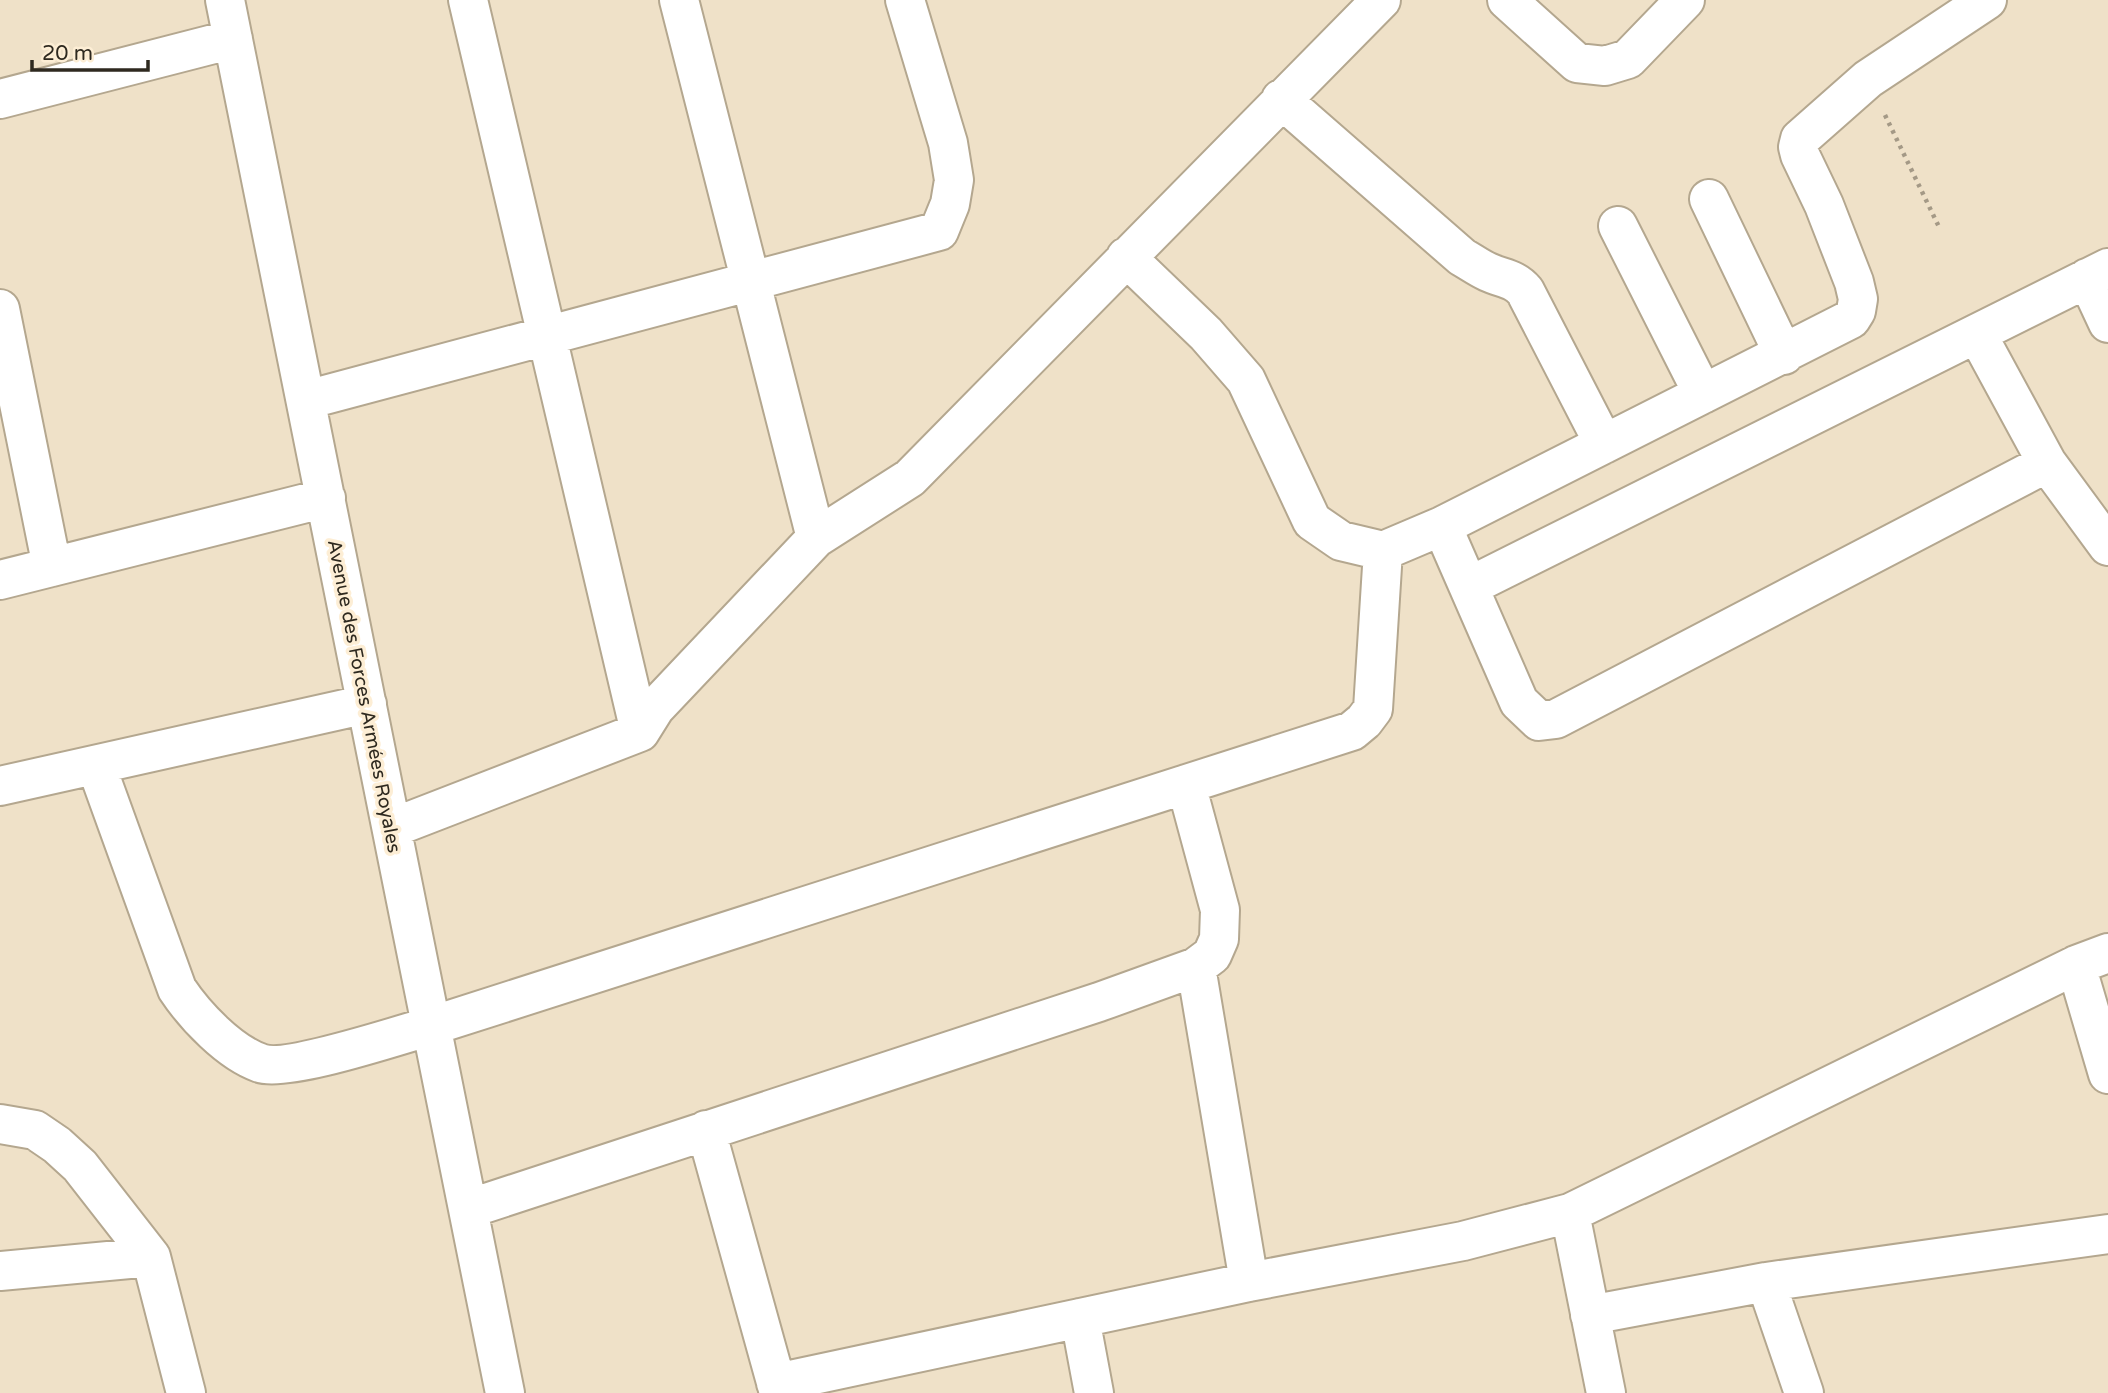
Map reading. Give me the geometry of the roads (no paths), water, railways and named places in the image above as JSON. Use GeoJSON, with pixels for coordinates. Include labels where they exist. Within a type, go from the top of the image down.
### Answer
{"type":"FeatureCollection","features":[{"type":"Feature","properties":{"kind":"street","name":"Avenue des Forces Armées Royales"},"geometry":{"type":"LineString","coordinates":[[225,0],[505,1393]]}},
{"type":"Feature","properties":{"kind":"street"},"geometry":{"type":"LineString","coordinates":[[468,0],[640,732]]}},
{"type":"Feature","properties":{"kind":"street"},"geometry":{"type":"LineString","coordinates":[[680,0],[816,538]]}},
{"type":"Feature","properties":{"kind":"street"},"geometry":{"type":"LineString","coordinates":[[306,400],[939,231],[950,204],[954,180],[948,143],[905,0]]}},
{"type":"Feature","properties":{"kind":"street"},"geometry":{"type":"LineString","coordinates":[[392,828],[640,732],[655,708],[816,538],[910,478],[1280,99],[1381,0]]}},
{"type":"Feature","properties":{"kind":"street"},"geometry":{"type":"LineString","coordinates":[[1507,0],[1577,62],[1605,66],[1628,59],[1685,0]]}},
{"type":"Feature","properties":{"kind":"street"},"geometry":{"type":"LineString","coordinates":[[1126,257],[1206,334],[1246,380],[1312,521],[1341,541],[1383,551],[1442,526],[1852,319],[1857,299],[1854,282],[1798,147],[1800,139],[1868,79],[1987,0]]}},
{"type":"Feature","properties":{"kind":"street"},"geometry":{"type":"LineString","coordinates":[[0,99],[233,39]]}},
{"type":"Feature","properties":{"kind":"street"},"geometry":{"type":"LineString","coordinates":[[1280,99],[1462,257],[1490,273],[1518,283],[1525,291],[1604,444]]}},
{"type":"Feature","properties":{"kind":"street"},"geometry":{"type":"LineString","coordinates":[[1709,199],[1784,355]]}},
{"type":"Feature","properties":{"kind":"street"},"geometry":{"type":"LineString","coordinates":[[1618,226],[1703,394]]}},
{"type":"Feature","properties":{"kind":"street"},"geometry":{"type":"LineString","coordinates":[[1470,586],[2098,273],[2108,323]]}},
{"type":"Feature","properties":{"kind":"street"},"geometry":{"type":"LineString","coordinates":[[0,309],[52,567]]}},
{"type":"Feature","properties":{"kind":"street"},"geometry":{"type":"LineString","coordinates":[[1977,334],[2047,463],[2108,546]]}},
{"type":"Feature","properties":{"kind":"street"},"geometry":{"type":"LineString","coordinates":[[1442,526],[1519,702],[1539,721],[1556,719],[2047,463]]}},
{"type":"Feature","properties":{"kind":"street"},"geometry":{"type":"LineString","coordinates":[[0,580],[326,498]]}},
{"type":"Feature","properties":{"kind":"street"},"geometry":{"type":"LineString","coordinates":[[96,765],[177,989],[209,1029],[261,1064],[294,1064],[431,1026],[1352,731],[1373,709],[1383,551]]}},
{"type":"Feature","properties":{"kind":"street"},"geometry":{"type":"LineString","coordinates":[[0,786],[366,704]]}},
{"type":"Feature","properties":{"kind":"street"},"geometry":{"type":"LineString","coordinates":[[468,1209],[1086,1006],[1196,967],[1212,955],[1219,939],[1220,909],[1186,784]]}},
{"type":"Feature","properties":{"kind":"street"},"geometry":{"type":"LineString","coordinates":[[706,1130],[778,1388],[1080,1318],[1463,1241],[1570,1213],[2092,959],[2108,1074]]}},
{"type":"Feature","properties":{"kind":"street"},"geometry":{"type":"LineString","coordinates":[[1196,967],[1249,1282]]}},
{"type":"Feature","properties":{"kind":"street"},"geometry":{"type":"LineString","coordinates":[[0,1124],[35,1130],[57,1145],[80,1166],[151,1257],[186,1393]]}},
{"type":"Feature","properties":{"kind":"street"},"geometry":{"type":"LineString","coordinates":[[1570,1213],[1606,1393]]}},
{"type":"Feature","properties":{"kind":"street"},"geometry":{"type":"LineString","coordinates":[[1590,1315],[1766,1282],[2108,1234]]}},
{"type":"Feature","properties":{"kind":"street"},"geometry":{"type":"LineString","coordinates":[[0,1271],[151,1257]]}},
{"type":"Feature","properties":{"kind":"street"},"geometry":{"type":"LineString","coordinates":[[1766,1282],[1804,1393]]}},
{"type":"Feature","properties":{"kind":"street"},"geometry":{"type":"LineString","coordinates":[[1080,1318],[1094,1393]]}}]}
